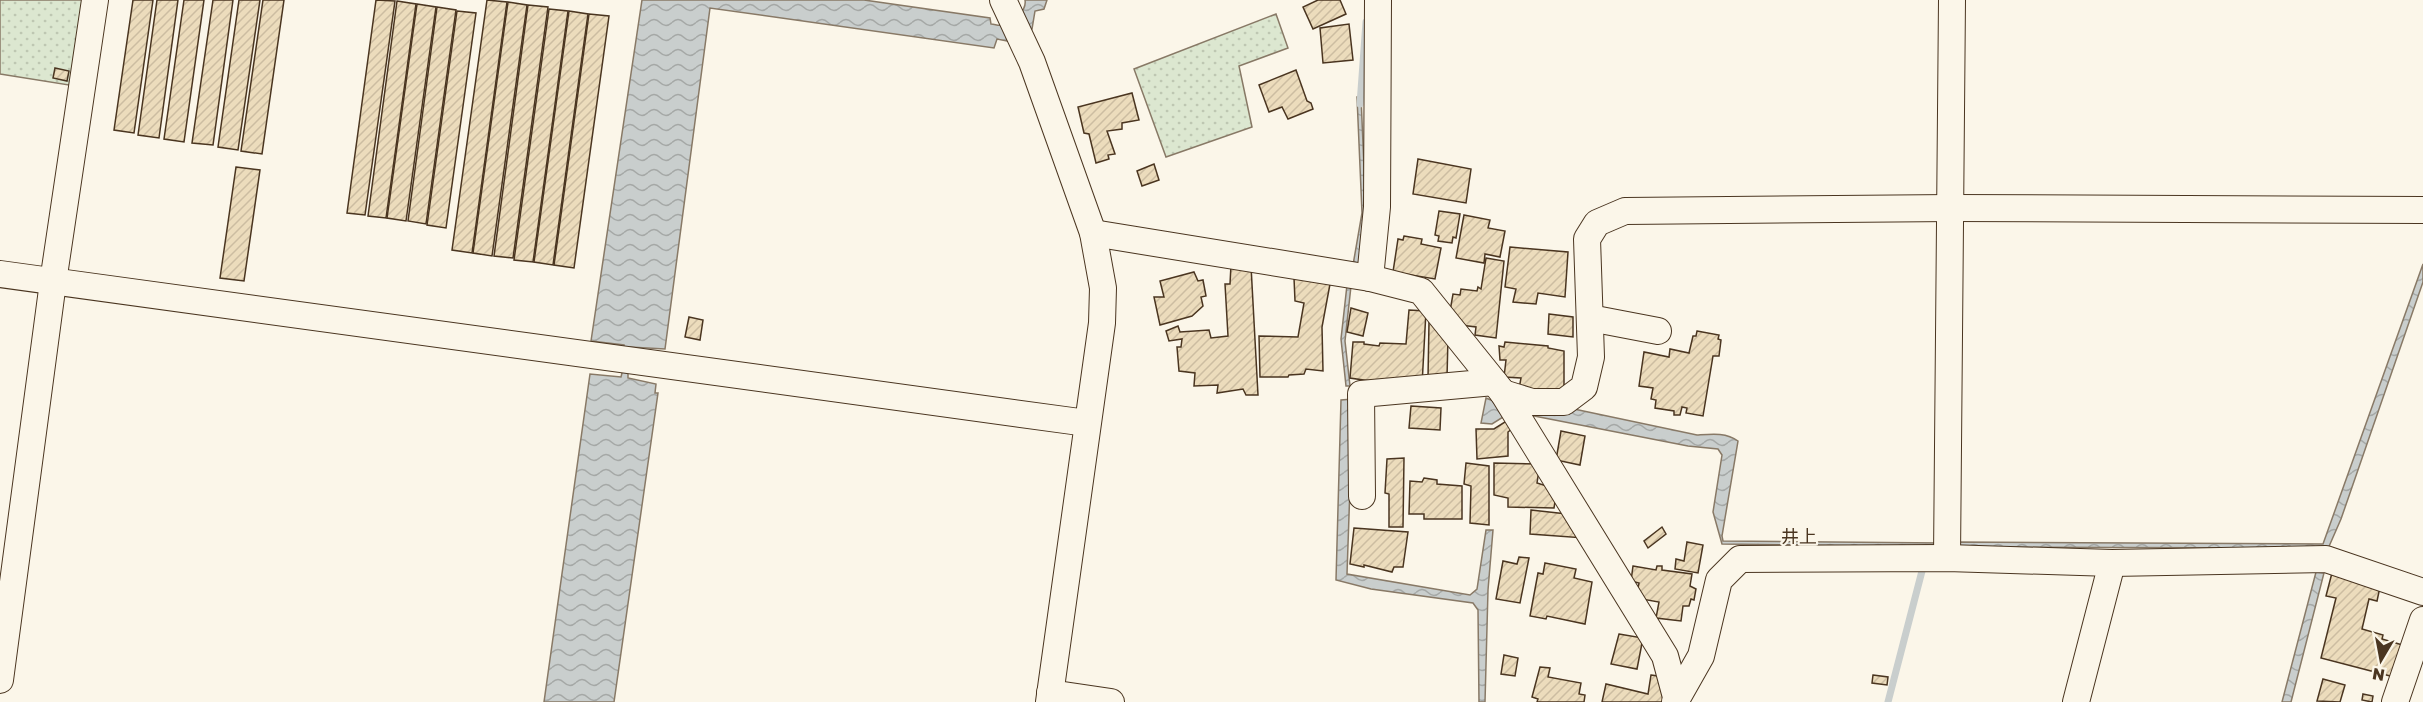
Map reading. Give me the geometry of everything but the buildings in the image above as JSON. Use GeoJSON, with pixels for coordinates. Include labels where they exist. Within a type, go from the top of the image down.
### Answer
{"type":"FeatureCollection","features":[{"type":"Feature","properties":{"kind":"street"},"geometry":{"type":"LineString","coordinates":[[0,680],[95,0]]}},
{"type":"Feature","properties":{"kind":"street"},"geometry":{"type":"LineString","coordinates":[[1370,279],[1377,207],[1378,0]]}},
{"type":"Feature","properties":{"kind":"street"},"geometry":{"type":"LineString","coordinates":[[1947,558],[1952,208],[1952,0]]}},
{"type":"Feature","properties":{"kind":"street"},"geometry":{"type":"LineString","coordinates":[[1002,2],[1032,62],[1093,233],[1103,288],[1102,323],[1050,698],[1112,702]]}},
{"type":"Feature","properties":{"kind":"street"},"geometry":{"type":"LineString","coordinates":[[1362,496],[1361,394],[1498,387],[1532,402],[1564,402],[1584,387],[1591,357],[1587,239],[1597,223],[1625,211],[1952,208],[2423,210]]}},
{"type":"Feature","properties":{"kind":"street"},"geometry":{"type":"LineString","coordinates":[[1093,233],[1370,279],[1421,291],[1498,387],[1665,656],[1675,700]]}},
{"type":"Feature","properties":{"kind":"street"},"geometry":{"type":"LineString","coordinates":[[0,274],[1087,423]]}},
{"type":"Feature","properties":{"kind":"street"},"geometry":{"type":"LineString","coordinates":[[1590,318],[1658,331]]}},
{"type":"Feature","properties":{"kind":"street"},"geometry":{"type":"LineString","coordinates":[[1675,700],[1701,656],[1719,580],[1740,559],[1947,558],[2112,563],[2325,559],[2423,592]]}},
{"type":"Feature","properties":{"kind":"street"},"geometry":{"type":"LineString","coordinates":[[2076,702],[2112,563]]}},
{"type":"Feature","properties":{"kind":"street"},"geometry":{"type":"LineString","coordinates":[[2395,702],[2423,620]]}},
{"type":"Feature","properties":{"kind":"green space"},"geometry":{"type":"Polygon","coordinates":[[[0,0],[87,0],[75,86],[0,74],[0,0]]]}},
{"type":"Feature","properties":{"kind":"green space"},"geometry":{"type":"Polygon","coordinates":[[[1276,14],[1288,48],[1239,66],[1252,127],[1166,157],[1134,69],[1276,14]]]}},
{"type":"Feature","properties":{"kind":"water"},"geometry":{"type":"Polygon","coordinates":[[[642,0],[864,0],[990,18],[991,24],[999,25],[1011,22],[1018,16],[1024,8],[1025,0],[1047,0],[1044,9],[1035,11],[1032,29],[1007,41],[997,39],[994,48],[710,8],[665,349],[630,347],[630,352],[624,350],[624,345],[591,341],[642,0]]]}},
{"type":"Feature","properties":{"kind":"water"},"geometry":{"type":"Polygon","coordinates":[[[1357,97],[1361,97],[1366,214],[1358,266],[1353,265],[1362,213],[1357,97]]]}},
{"type":"Feature","properties":{"kind":"water"},"geometry":{"type":"Polygon","coordinates":[[[2423,264],[2423,282],[2341,519],[2327,551],[2322,548],[1960,547],[1960,542],[2323,544],[2423,264]]]}},
{"type":"Feature","properties":{"kind":"water"},"geometry":{"type":"Polygon","coordinates":[[[1347,285],[1351,286],[1345,341],[1350,386],[1346,386],[1341,339],[1347,285]]]}},
{"type":"Feature","properties":{"kind":"water"},"geometry":{"type":"Polygon","coordinates":[[[623,369],[628,370],[628,378],[656,384],[655,393],[658,393],[614,702],[544,702],[590,374],[621,377],[623,369]]]}},
{"type":"Feature","properties":{"kind":"water"},"geometry":{"type":"Polygon","coordinates":[[[1486,398],[1503,405],[1574,409],[1697,435],[1729,436],[1738,441],[1723,541],[1941,543],[1941,547],[1722,544],[1713,512],[1722,455],[1718,449],[1688,446],[1529,415],[1503,417],[1492,424],[1481,423],[1486,398]]]}},
{"type":"Feature","properties":{"kind":"water"},"geometry":{"type":"Polygon","coordinates":[[[1353,399],[1347,574],[1470,595],[1477,589],[1486,530],[1493,530],[1488,590],[1485,702],[1479,702],[1478,610],[1473,603],[1371,589],[1336,580],[1341,400],[1353,399]]]}},
{"type":"Feature","properties":{"kind":"water"},"geometry":{"type":"Polygon","coordinates":[[[2316,572],[2324,573],[2291,702],[2282,702],[2316,572]]]}},
{"type":"Feature","properties":{"kind":"waterway"},"geometry":{"type":"LineString","coordinates":[[1360,104],[1366,22]]}},
{"type":"Feature","properties":{"kind":"waterway"},"geometry":{"type":"LineString","coordinates":[[1888,702],[1922,571]]}},
{"type":"Feature","properties":{"kind":"district","name":"井上"},"geometry":{"type":"Point","coordinates":[1799,536]}}]}
